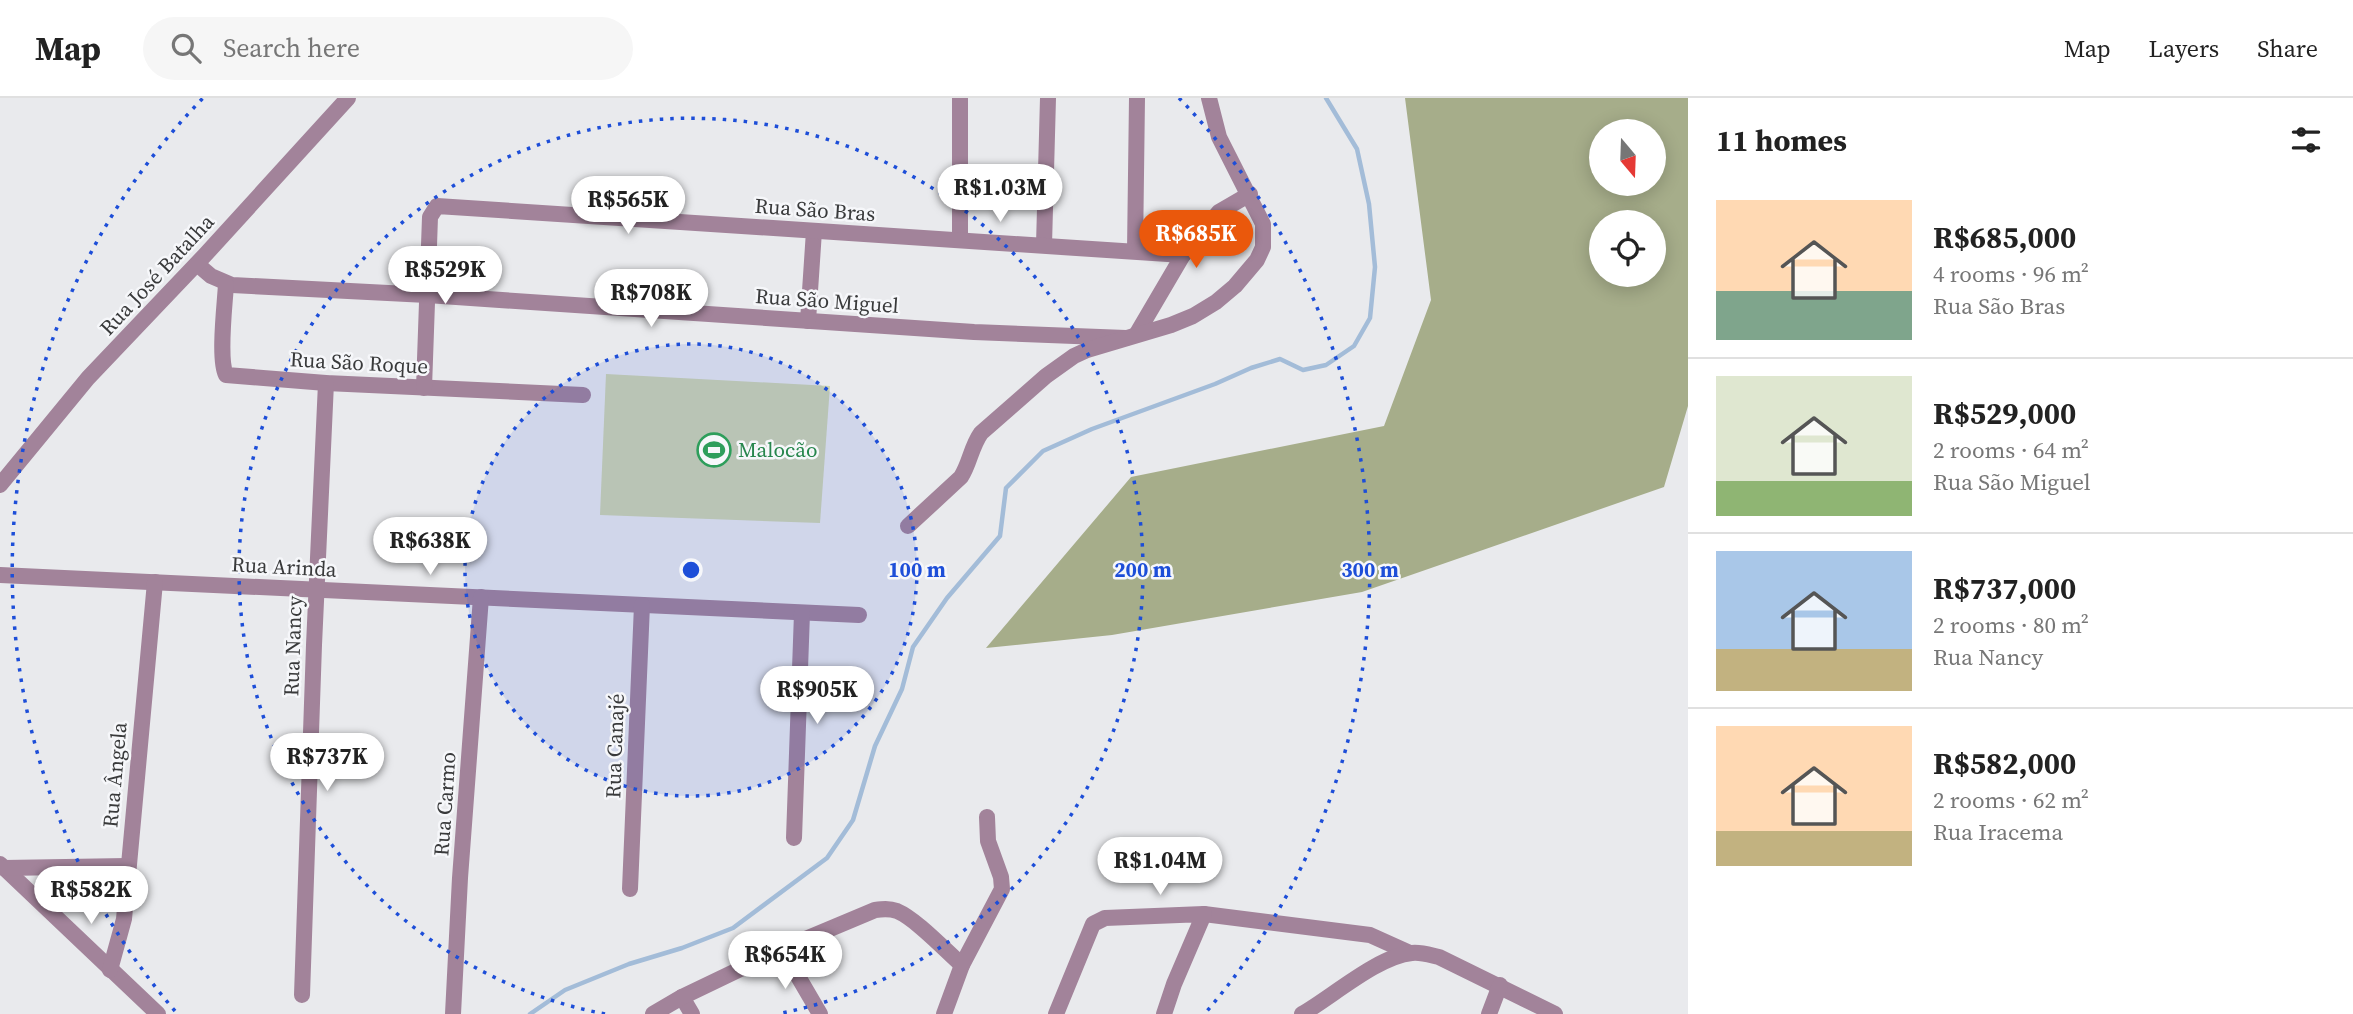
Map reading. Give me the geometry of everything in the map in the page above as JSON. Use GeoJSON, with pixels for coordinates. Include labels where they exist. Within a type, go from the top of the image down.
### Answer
{"type":"FeatureCollection","features":[{"type":"Feature","properties":{"kind":"street","name":"Rua José Batalha"},"geometry":{"type":"LineString","coordinates":[[0,485],[88,379],[348,98]]}},
{"type":"Feature","properties":{"kind":"street"},"geometry":{"type":"LineString","coordinates":[[960,98],[960,240]]}},
{"type":"Feature","properties":{"kind":"street"},"geometry":{"type":"LineString","coordinates":[[1044,245],[1048,98]]}},
{"type":"Feature","properties":{"kind":"street"},"geometry":{"type":"LineString","coordinates":[[1135,251],[1137,98]]}},
{"type":"Feature","properties":{"kind":"street"},"geometry":{"type":"LineString","coordinates":[[908,526],[961,477],[968,467],[976,440],[1004,411],[1074,356],[1182,320],[1216,302],[1235,286],[1257,260],[1263,247],[1263,224],[1219,137],[1209,98]]}},
{"type":"Feature","properties":{"kind":"street"},"geometry":{"type":"LineString","coordinates":[[1131,337],[1183,255],[1219,212],[1250,194]]}},
{"type":"Feature","properties":{"kind":"street","name":"Rua São Bras"},"geometry":{"type":"LineString","coordinates":[[427,295],[430,217],[437,206],[445,205],[1183,255]]}},
{"type":"Feature","properties":{"kind":"street"},"geometry":{"type":"LineString","coordinates":[[808,321],[814,231]]}},
{"type":"Feature","properties":{"kind":"street"},"geometry":{"type":"LineString","coordinates":[[197,264],[226,284]]}},
{"type":"Feature","properties":{"kind":"street","name":"Rua São Miguel"},"geometry":{"type":"LineString","coordinates":[[226,284],[1012,334],[1131,337]]}},
{"type":"Feature","properties":{"kind":"street","name":"Rua São Roque"},"geometry":{"type":"LineString","coordinates":[[226,284],[223,355],[226,375],[326,383],[583,395]]}},
{"type":"Feature","properties":{"kind":"street"},"geometry":{"type":"LineString","coordinates":[[424,388],[427,295]]}},
{"type":"Feature","properties":{"kind":"street","name":"Rua Nancy"},"geometry":{"type":"LineString","coordinates":[[302,995],[326,383]]}},
{"type":"Feature","properties":{"kind":"street","name":"Rua Arinda"},"geometry":{"type":"LineString","coordinates":[[0,575],[859,615]]}},
{"type":"Feature","properties":{"kind":"street","name":"Rua Ângela"},"geometry":{"type":"LineString","coordinates":[[110,970],[124,919],[155,582]]}},
{"type":"Feature","properties":{"kind":"street","name":"Rua Carmo"},"geometry":{"type":"LineString","coordinates":[[453,1014],[460,878],[481,597]]}},
{"type":"Feature","properties":{"kind":"street","name":"Rua Canajé"},"geometry":{"type":"LineString","coordinates":[[630,889],[642,605]]}},
{"type":"Feature","properties":{"kind":"street"},"geometry":{"type":"LineString","coordinates":[[794,838],[802,613]]}},
{"type":"Feature","properties":{"kind":"street"},"geometry":{"type":"LineString","coordinates":[[944,1014],[962,965],[1002,889],[1001,877],[988,841],[987,817]]}},
{"type":"Feature","properties":{"kind":"street"},"geometry":{"type":"LineString","coordinates":[[2,866],[127,866]]}},
{"type":"Feature","properties":{"kind":"street"},"geometry":{"type":"LineString","coordinates":[[2,866],[158,1014]]}},
{"type":"Feature","properties":{"kind":"street"},"geometry":{"type":"LineString","coordinates":[[653,1014],[682,997],[782,949],[857,916],[886,908],[907,918],[962,965]]}},
{"type":"Feature","properties":{"kind":"street"},"geometry":{"type":"LineString","coordinates":[[1164,1014],[1204,914]]}},
{"type":"Feature","properties":{"kind":"street"},"geometry":{"type":"LineString","coordinates":[[1056,1014],[1093,924],[1105,918],[1204,914],[1370,935],[1410,953]]}},
{"type":"Feature","properties":{"kind":"street"},"geometry":{"type":"LineString","coordinates":[[782,949],[820,1014]]}},
{"type":"Feature","properties":{"kind":"street"},"geometry":{"type":"LineString","coordinates":[[1302,1014],[1373,969],[1410,953],[1426,953],[1438,957],[1555,1014]]}},
{"type":"Feature","properties":{"kind":"street"},"geometry":{"type":"LineString","coordinates":[[1489,1014],[1500,985]]}},
{"type":"Feature","properties":{"kind":"street"},"geometry":{"type":"LineString","coordinates":[[682,997],[692,1014]]}},
{"type":"Feature","properties":{"kind":"green space"},"geometry":{"type":"Polygon","coordinates":[[[1405,98],[1688,98],[1688,406],[1664,487],[1362,592],[1112,635],[986,648],[1131,477],[1384,426],[1431,300],[1405,98]]]}},
{"type":"Feature","properties":{"kind":"green space","name":"Malocão"},"geometry":{"type":"Polygon","coordinates":[[[606,374],[830,386],[820,523],[600,515],[606,374]]]}},
{"type":"Feature","properties":{"kind":"waterway"},"geometry":{"type":"LineString","coordinates":[[530,1014],[565,990],[629,964],[682,948],[733,928],[827,858],[853,820],[875,746],[902,689],[913,647],[947,598],[1000,536],[1006,488],[1043,451],[1092,429],[1251,368],[1280,359],[1303,370],[1326,365],[1354,346],[1370,318],[1375,267],[1369,204],[1357,149],[1326,98]]}},
{"type":"Feature","properties":{"kind":"place","name":"Malocão"},"geometry":{"type":"Point","coordinates":[714,450]}}]}
